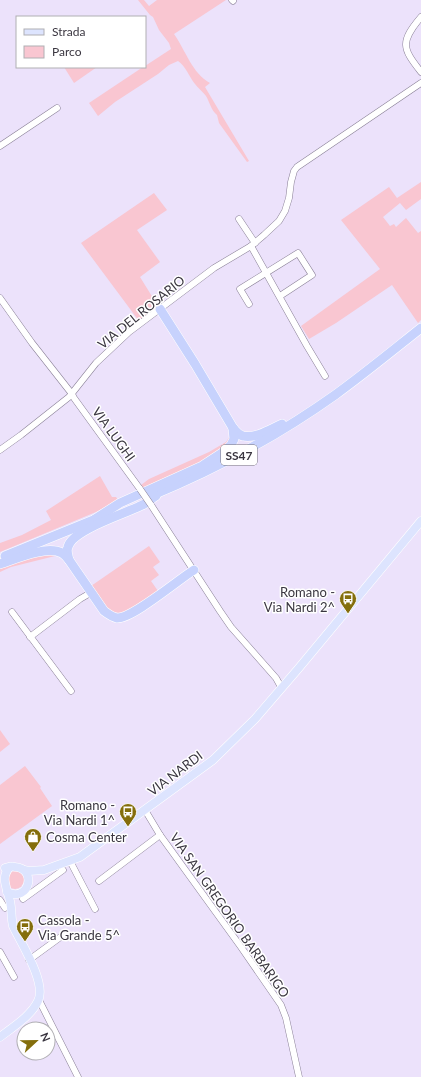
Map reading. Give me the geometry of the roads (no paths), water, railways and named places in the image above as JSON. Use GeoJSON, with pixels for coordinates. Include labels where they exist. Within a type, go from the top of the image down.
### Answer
{"type":"FeatureCollection","features":[{"type":"Feature","properties":{"kind":"highway"},"geometry":{"type":"LineString","coordinates":[[160,308],[238,434],[243,436],[253,435],[269,430],[311,411]]}},
{"type":"Feature","properties":{"kind":"highway","name":"SS47"},"geometry":{"type":"LineString","coordinates":[[0,559],[96,519],[147,500],[162,491],[239,455],[311,411],[355,380],[421,328]]}},
{"type":"Feature","properties":{"kind":"highway"},"geometry":{"type":"LineString","coordinates":[[96,519],[120,503],[196,468],[225,451],[232,445],[234,439],[233,428]]}},
{"type":"Feature","properties":{"kind":"highway"},"geometry":{"type":"LineString","coordinates":[[69,560],[67,552],[68,547],[77,535],[103,522],[142,506],[162,491]]}},
{"type":"Feature","properties":{"kind":"highway"},"geometry":{"type":"LineString","coordinates":[[0,564],[34,553],[57,551],[69,560],[104,611],[110,616],[119,618],[142,608],[194,570]]}},
{"type":"Feature","properties":{"kind":"main road","name":"VIA NARDI"},"geometry":{"type":"LineString","coordinates":[[24,870],[29,871],[46,869],[81,856],[201,769],[228,746],[255,719],[338,623],[421,522]]}},
{"type":"Feature","properties":{"kind":"main road"},"geometry":{"type":"LineString","coordinates":[[0,868],[16,866],[24,870],[28,877],[25,890],[8,909]]}},
{"type":"Feature","properties":{"kind":"main road"},"geometry":{"type":"LineString","coordinates":[[0,1037],[24,1018],[39,1000],[40,993],[39,983],[13,926],[8,909],[10,900],[7,892],[2,887],[0,880],[4,872],[10,867]]}},
{"type":"Feature","properties":{"kind":"main road","name":"VIA NARDI"},"geometry":{"type":"LineString","coordinates":[[28,882],[46,869]]}},
{"type":"Feature","properties":{"kind":"main road"},"geometry":{"type":"LineString","coordinates":[[7,892],[21,896]]}},
{"type":"Feature","properties":{"kind":"street"},"geometry":{"type":"LineString","coordinates":[[421,17],[410,33],[406,45],[410,59],[421,72]]}},
{"type":"Feature","properties":{"kind":"street","name":"VIA DEL ROSARIO"},"geometry":{"type":"LineString","coordinates":[[0,450],[39,422],[72,394],[73,390],[96,363],[130,332],[214,268],[253,245],[279,221],[285,211],[289,198],[294,171],[298,167],[421,83]]}},
{"type":"Feature","properties":{"kind":"street"},"geometry":{"type":"LineString","coordinates":[[0,146],[57,108]]}},
{"type":"Feature","properties":{"kind":"street"},"geometry":{"type":"LineString","coordinates":[[239,219],[266,273],[325,376]]}},
{"type":"Feature","properties":{"kind":"street"},"geometry":{"type":"LineString","coordinates":[[249,304],[240,289],[298,253],[312,275],[280,296]]}},
{"type":"Feature","properties":{"kind":"street","name":"VIA LUGHI"},"geometry":{"type":"LineString","coordinates":[[0,298],[32,343],[72,394],[140,489],[231,627],[284,685]]}},
{"type":"Feature","properties":{"kind":"street"},"geometry":{"type":"LineString","coordinates":[[30,637],[80,599],[92,592]]}},
{"type":"Feature","properties":{"kind":"street"},"geometry":{"type":"LineString","coordinates":[[12,612],[71,691]]}},
{"type":"Feature","properties":{"kind":"street","name":"VIA SAN GREGORIO BARBARIGO"},"geometry":{"type":"LineString","coordinates":[[145,810],[160,835],[281,1005],[286,1018],[299,1077]]}},
{"type":"Feature","properties":{"kind":"street","name":"VIA SAN GREGORIO BARBARIGO"},"geometry":{"type":"LineString","coordinates":[[99,881],[160,835]]}},
{"type":"Feature","properties":{"kind":"street"},"geometry":{"type":"LineString","coordinates":[[70,861],[95,909]]}},
{"type":"Feature","properties":{"kind":"street"},"geometry":{"type":"LineString","coordinates":[[46,869],[52,878]]}},
{"type":"Feature","properties":{"kind":"street"},"geometry":{"type":"LineString","coordinates":[[21,896],[52,878],[62,870]]}},
{"type":"Feature","properties":{"kind":"street"},"geometry":{"type":"LineString","coordinates":[[0,900],[8,909]]}},
{"type":"Feature","properties":{"kind":"street"},"geometry":{"type":"LineString","coordinates":[[29,960],[66,933]]}},
{"type":"Feature","properties":{"kind":"street"},"geometry":{"type":"LineString","coordinates":[[0,952],[14,977]]}},
{"type":"Feature","properties":{"kind":"street"},"geometry":{"type":"LineString","coordinates":[[39,1000],[78,1077]]}},
{"type":"Feature","properties":{"kind":"place","name":"Romano - Via Nardi 2^"},"geometry":{"type":"Point","coordinates":[348,614]}},
{"type":"Feature","properties":{"kind":"place","name":"Romano - Via Nardi 1^"},"geometry":{"type":"Point","coordinates":[128,827]}},
{"type":"Feature","properties":{"kind":"place","name":"Cosma Center"},"geometry":{"type":"Point","coordinates":[33,852]}},
{"type":"Feature","properties":{"kind":"place","name":"Cassola - Via Grande 5^"},"geometry":{"type":"Point","coordinates":[25,942]}}]}
